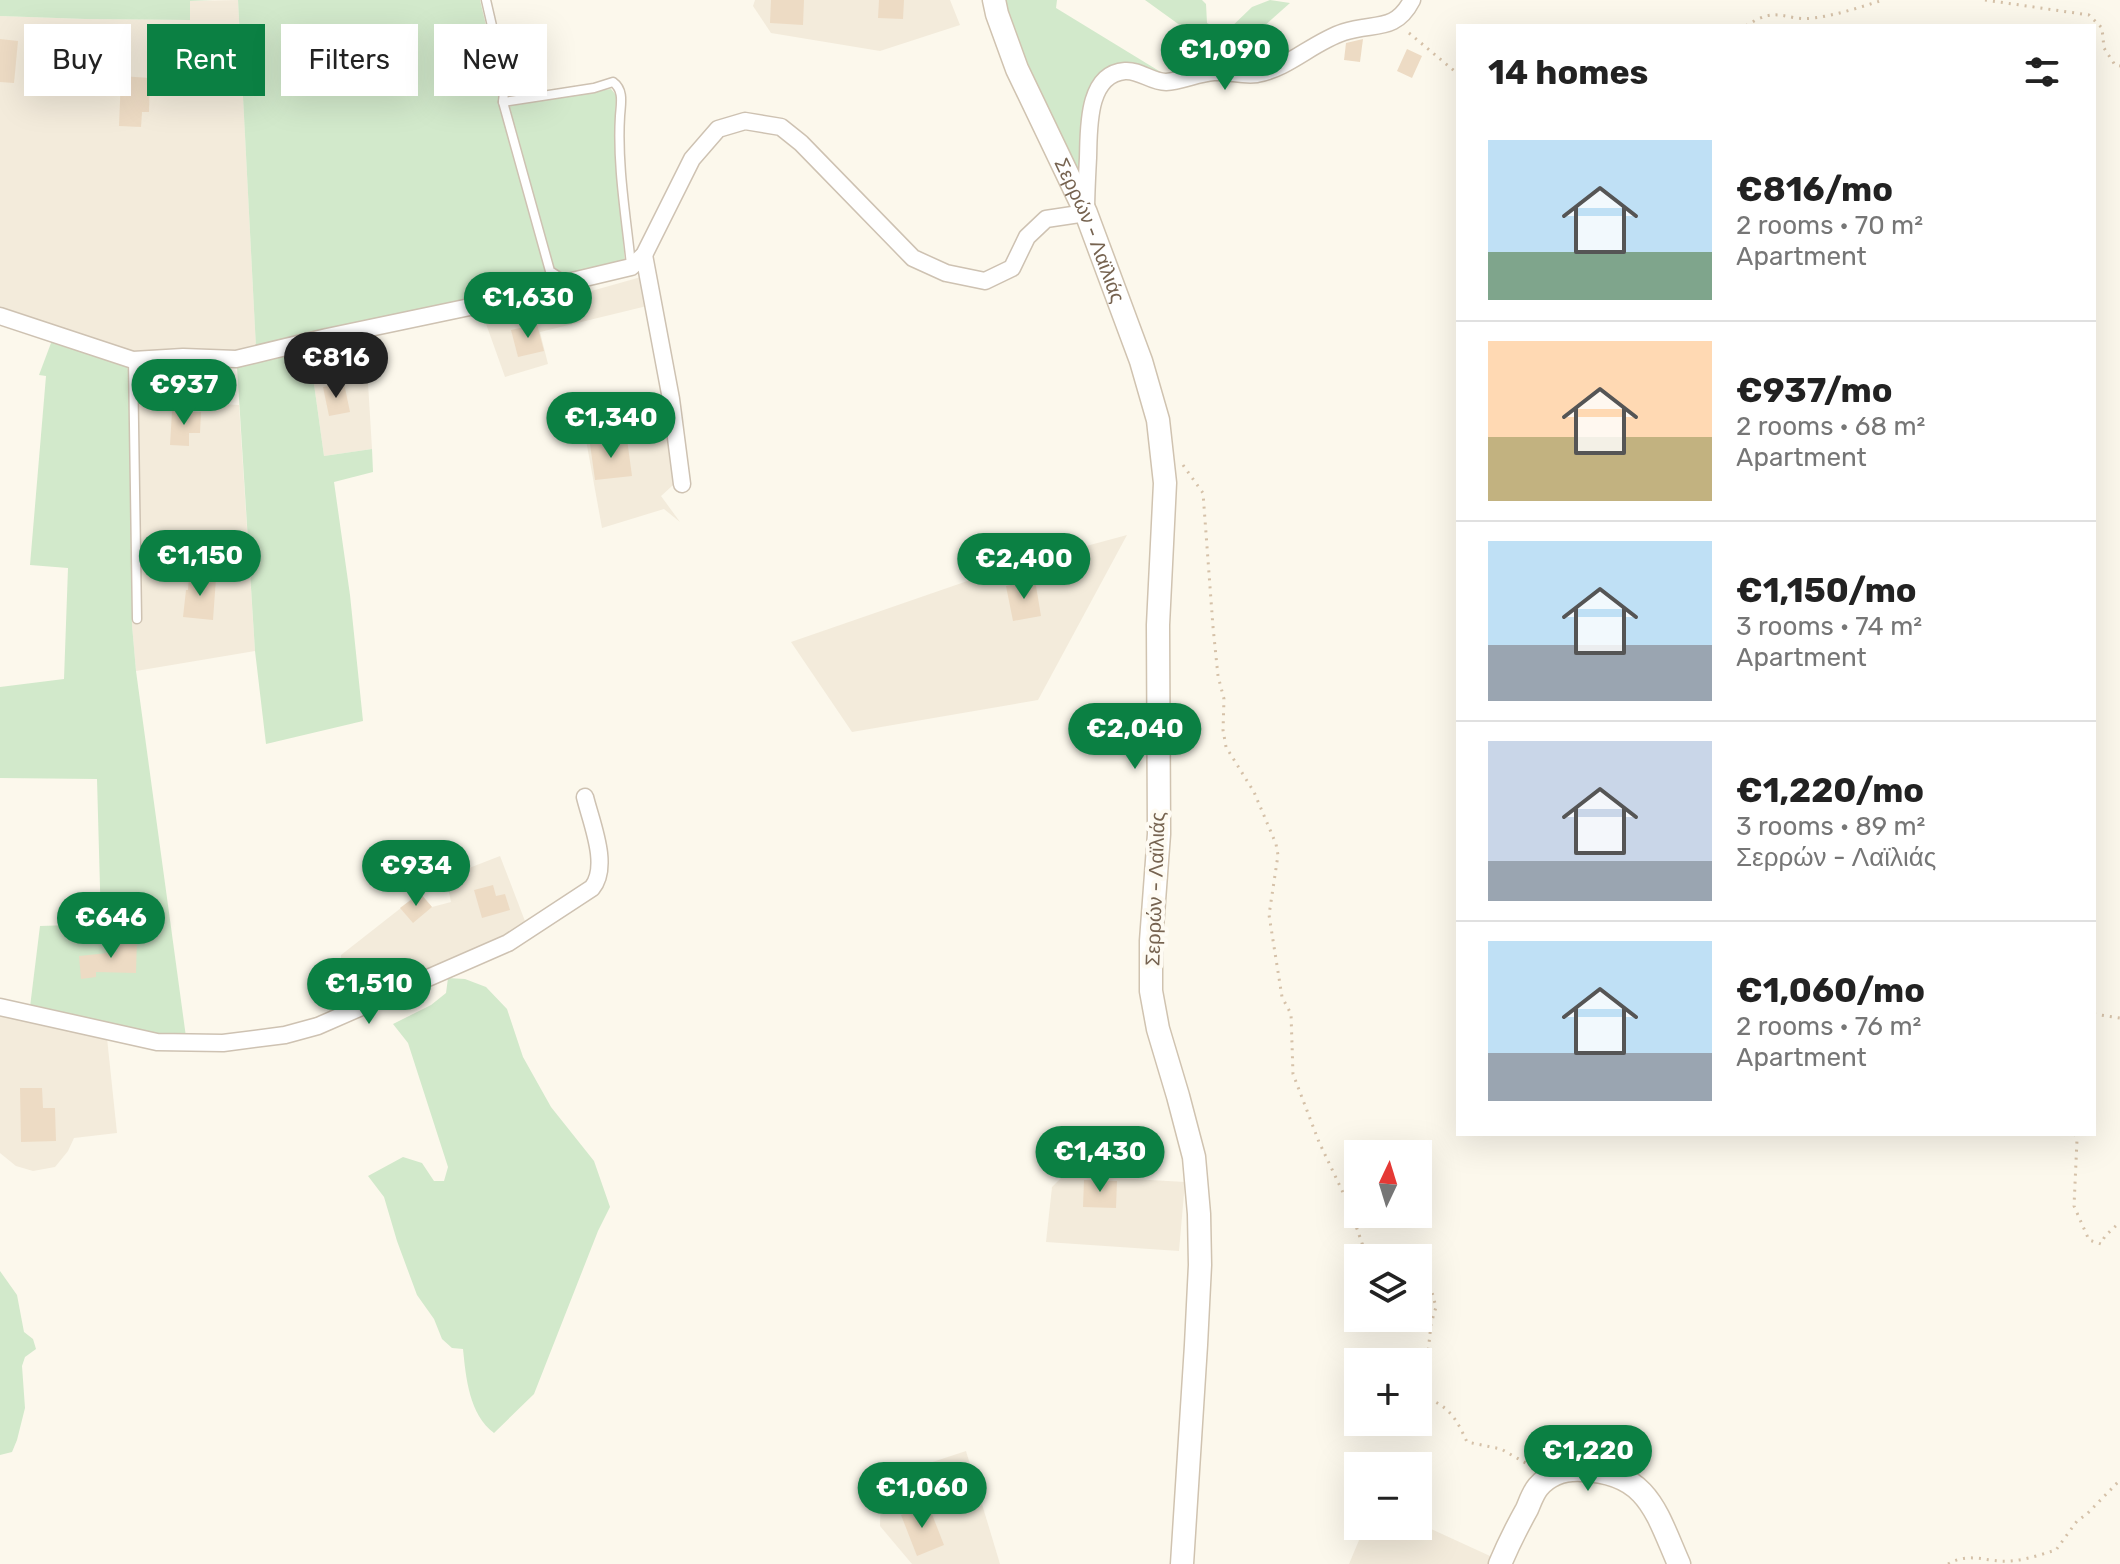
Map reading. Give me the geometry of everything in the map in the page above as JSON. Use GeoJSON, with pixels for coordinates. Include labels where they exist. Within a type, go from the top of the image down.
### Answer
{"type":"FeatureCollection","features":[{"type":"Feature","properties":{"kind":"main road","name":"Σερρών - Λαϊλιάς"},"geometry":{"type":"LineString","coordinates":[[994,0],[1017,69],[1086,213],[1141,361],[1158,420],[1165,483],[1158,625],[1159,834],[1151,941],[1151,991],[1158,1029],[1194,1157],[1199,1214],[1197,1331],[1182,1564]]}},
{"type":"Feature","properties":{"kind":"main road"},"geometry":{"type":"LineString","coordinates":[[1500,1564],[1537,1487],[1553,1474],[1573,1469],[1604,1471],[1628,1481],[1647,1497],[1658,1514],[1679,1564]]}},
{"type":"Feature","properties":{"kind":"street"},"geometry":{"type":"LineString","coordinates":[[0,316],[133,360],[183,357],[236,359],[484,304],[631,267],[644,255],[692,159],[718,129],[745,121],[781,127],[801,143],[913,258],[946,273],[985,281],[1012,268],[1027,237],[1046,219],[1086,213],[1090,112],[1094,98],[1110,76],[1125,71],[1168,82],[1214,72],[1242,76],[1267,72],[1335,35],[1397,20],[1412,0]]}},
{"type":"Feature","properties":{"kind":"street"},"geometry":{"type":"LineString","coordinates":[[644,255],[671,399],[682,484]]}},
{"type":"Feature","properties":{"kind":"street"},"geometry":{"type":"LineString","coordinates":[[0,1007],[157,1042],[223,1043],[285,1035],[318,1026],[508,943],[592,888],[599,876],[600,859],[585,797]]}},
{"type":"Feature","properties":{"kind":"lane"},"geometry":{"type":"LineString","coordinates":[[486,0],[505,82],[503,102],[550,271],[568,282]]}},
{"type":"Feature","properties":{"kind":"lane"},"geometry":{"type":"LineString","coordinates":[[503,102],[594,88],[607,82],[618,85],[621,93],[621,170],[631,267]]}},
{"type":"Feature","properties":{"kind":"lane"},"geometry":{"type":"LineString","coordinates":[[133,360],[137,619]]}},
{"type":"Feature","properties":{"kind":"path"},"geometry":{"type":"LineString","coordinates":[[1749,24],[1775,13],[1811,19],[1883,0]]}},
{"type":"Feature","properties":{"kind":"path"},"geometry":{"type":"LineString","coordinates":[[1985,0],[2089,15],[2102,28],[2104,48],[2115,65],[2120,66]]}},
{"type":"Feature","properties":{"kind":"path"},"geometry":{"type":"LineString","coordinates":[[1397,20],[1456,72]]}},
{"type":"Feature","properties":{"kind":"path"},"geometry":{"type":"LineString","coordinates":[[1160,445],[1173,453],[1203,493],[1226,747],[1254,792],[1278,855],[1269,915],[1282,997],[1291,1014],[1293,1074],[1362,1244]]}},
{"type":"Feature","properties":{"kind":"path"},"geometry":{"type":"LineString","coordinates":[[2096,1014],[2120,1018]]}},
{"type":"Feature","properties":{"kind":"path"},"geometry":{"type":"LineString","coordinates":[[2076,1136],[2074,1206],[2080,1225],[2089,1240],[2101,1244],[2120,1222]]}},
{"type":"Feature","properties":{"kind":"path"},"geometry":{"type":"LineString","coordinates":[[1432,1292],[1436,1307],[1432,1321]]}},
{"type":"Feature","properties":{"kind":"path"},"geometry":{"type":"LineString","coordinates":[[1430,1332],[1428,1353],[1431,1370],[1424,1397],[1441,1403],[1450,1412],[1467,1442],[1501,1449],[1540,1472],[1553,1474]]}},
{"type":"Feature","properties":{"kind":"path"},"geometry":{"type":"LineString","coordinates":[[1948,1564],[1969,1556],[1992,1561],[2014,1561],[2056,1550],[2077,1521],[2120,1480]]}},
{"type":"Feature","properties":{"kind":"shaded area"},"geometry":{"type":"Polygon","coordinates":[[[238,0],[239,24],[147,24],[147,96],[243,96],[256,348],[236,359],[133,360],[0,316],[0,16],[190,20],[190,1],[238,0]]]}},
{"type":"Feature","properties":{"kind":"shaded area"},"geometry":{"type":"Polygon","coordinates":[[[755,0],[950,0],[960,25],[880,51],[771,33],[753,6],[755,0]]]}},
{"type":"Feature","properties":{"kind":"shaded area"},"geometry":{"type":"Polygon","coordinates":[[[641,277],[647,306],[540,332],[548,364],[505,377],[485,321],[641,277]]]}},
{"type":"Feature","properties":{"kind":"shaded area"},"geometry":{"type":"Polygon","coordinates":[[[369,343],[356,367],[368,383],[372,449],[324,456],[309,348],[369,343]]]}},
{"type":"Feature","properties":{"kind":"shaded area"},"geometry":{"type":"Polygon","coordinates":[[[156,365],[155,400],[239,405],[255,651],[136,671],[132,625],[130,378],[156,365]]]}},
{"type":"Feature","properties":{"kind":"shaded area"},"geometry":{"type":"Polygon","coordinates":[[[670,420],[682,477],[661,496],[680,522],[664,509],[602,528],[586,440],[670,420]]]}},
{"type":"Feature","properties":{"kind":"shaded area"},"geometry":{"type":"Polygon","coordinates":[[[1127,535],[1038,700],[852,732],[791,642],[1005,568],[1127,535]]]}},
{"type":"Feature","properties":{"kind":"shaded area"},"geometry":{"type":"Polygon","coordinates":[[[500,856],[528,929],[326,1019],[337,989],[331,970],[341,963],[341,955],[420,893],[432,907],[451,902],[446,877],[500,856]]]}},
{"type":"Feature","properties":{"kind":"shaded area"},"geometry":{"type":"Polygon","coordinates":[[[0,1015],[107,1038],[117,1133],[74,1138],[55,1167],[33,1171],[16,1166],[0,1153],[0,1015]]]}},
{"type":"Feature","properties":{"kind":"shaded area"},"geometry":{"type":"Polygon","coordinates":[[[1064,1175],[1185,1182],[1179,1251],[1046,1242],[1052,1187],[1064,1175]]]}},
{"type":"Feature","properties":{"kind":"shaded area"},"geometry":{"type":"Polygon","coordinates":[[[966,1451],[1000,1564],[912,1564],[880,1526],[881,1479],[966,1451]]]}},
{"type":"Feature","properties":{"kind":"shaded area"},"geometry":{"type":"Polygon","coordinates":[[[1432,1529],[1501,1561],[1500,1564],[1349,1564],[1359,1540],[1432,1540],[1432,1529]]]}},
{"type":"Feature","properties":{"kind":"green space"},"geometry":{"type":"Polygon","coordinates":[[[0,0],[213,0],[190,1],[190,20],[0,16],[0,0]]]}},
{"type":"Feature","properties":{"kind":"green space"},"geometry":{"type":"Polygon","coordinates":[[[238,0],[480,0],[486,24],[434,24],[434,96],[498,96],[551,282],[256,348],[243,96],[265,96],[265,24],[239,24],[238,0]]]}},
{"type":"Feature","properties":{"kind":"green space"},"geometry":{"type":"Polygon","coordinates":[[[1003,0],[1057,0],[1056,8],[1164,74],[1137,65],[1094,85],[1082,117],[1081,186],[1015,44],[1003,0]]]}},
{"type":"Feature","properties":{"kind":"green space"},"geometry":{"type":"Polygon","coordinates":[[[1145,0],[1202,0],[1206,4],[1207,23],[1225,33],[1252,7],[1270,0],[1290,3],[1243,45],[1210,38],[1181,26],[1145,0]]]}},
{"type":"Feature","properties":{"kind":"green space"},"geometry":{"type":"Polygon","coordinates":[[[611,89],[616,95],[615,141],[625,263],[574,277],[562,275],[553,267],[509,105],[611,89]]]}},
{"type":"Feature","properties":{"kind":"green space"},"geometry":{"type":"Polygon","coordinates":[[[54,335],[127,366],[130,378],[132,625],[186,1037],[133,1034],[30,1007],[40,926],[101,924],[97,779],[0,778],[0,687],[64,679],[68,568],[30,565],[46,376],[39,375],[54,335]]]}},
{"type":"Feature","properties":{"kind":"green space"},"geometry":{"type":"Polygon","coordinates":[[[309,348],[324,456],[372,449],[373,472],[334,482],[363,721],[266,744],[255,651],[237,367],[309,348]]]}},
{"type":"Feature","properties":{"kind":"green space"},"geometry":{"type":"Polygon","coordinates":[[[448,978],[465,979],[486,987],[507,1009],[523,1057],[551,1107],[594,1161],[610,1207],[534,1394],[494,1433],[474,1406],[463,1349],[452,1348],[442,1339],[434,1319],[417,1295],[384,1197],[368,1176],[403,1157],[422,1163],[434,1181],[444,1181],[448,1167],[408,1043],[393,1024],[431,1005],[446,993],[448,978]]]}},
{"type":"Feature","properties":{"kind":"green space"},"geometry":{"type":"Polygon","coordinates":[[[0,1271],[17,1295],[24,1332],[33,1339],[36,1349],[25,1357],[22,1366],[25,1408],[17,1440],[12,1452],[0,1455],[0,1271]]]}},
{"type":"Feature","properties":{"kind":"building"},"geometry":{"type":"Polygon","coordinates":[[[771,0],[804,0],[803,25],[770,23],[771,0]]]}},
{"type":"Feature","properties":{"kind":"building"},"geometry":{"type":"Polygon","coordinates":[[[879,0],[904,0],[903,19],[878,18],[879,0]]]}},
{"type":"Feature","properties":{"kind":"building"},"geometry":{"type":"Polygon","coordinates":[[[0,39],[18,41],[14,83],[0,82],[0,39]]]}},
{"type":"Feature","properties":{"kind":"building"},"geometry":{"type":"Polygon","coordinates":[[[1363,39],[1360,62],[1344,60],[1346,43],[1363,39]]]}},
{"type":"Feature","properties":{"kind":"building"},"geometry":{"type":"Polygon","coordinates":[[[1407,49],[1422,56],[1412,78],[1397,71],[1407,49]]]}},
{"type":"Feature","properties":{"kind":"building"},"geometry":{"type":"Polygon","coordinates":[[[131,77],[147,78],[149,112],[142,112],[141,127],[119,126],[120,96],[131,96],[131,77]]]}},
{"type":"Feature","properties":{"kind":"building"},"geometry":{"type":"Polygon","coordinates":[[[537,324],[544,351],[518,357],[511,330],[537,324]]]}},
{"type":"Feature","properties":{"kind":"building"},"geometry":{"type":"Polygon","coordinates":[[[344,383],[350,412],[329,416],[323,387],[344,383]]]}},
{"type":"Feature","properties":{"kind":"building"},"geometry":{"type":"Polygon","coordinates":[[[172,411],[201,412],[200,433],[189,433],[189,446],[170,445],[172,411]]]}},
{"type":"Feature","properties":{"kind":"building"},"geometry":{"type":"Polygon","coordinates":[[[627,439],[632,476],[595,480],[590,444],[627,439]]]}},
{"type":"Feature","properties":{"kind":"building"},"geometry":{"type":"Polygon","coordinates":[[[189,576],[216,578],[213,620],[183,617],[189,576]]]}},
{"type":"Feature","properties":{"kind":"building"},"geometry":{"type":"Polygon","coordinates":[[[1035,580],[1041,616],[1013,621],[1006,586],[1035,580]]]}},
{"type":"Feature","properties":{"kind":"building"},"geometry":{"type":"Polygon","coordinates":[[[493,885],[496,896],[505,894],[510,910],[482,918],[474,890],[493,885]]]}},
{"type":"Feature","properties":{"kind":"building"},"geometry":{"type":"Polygon","coordinates":[[[420,893],[432,907],[413,923],[400,908],[420,893]]]}},
{"type":"Feature","properties":{"kind":"building"},"geometry":{"type":"Polygon","coordinates":[[[117,938],[137,939],[136,973],[96,972],[96,977],[81,979],[79,956],[117,952],[117,938]]]}},
{"type":"Feature","properties":{"kind":"building"},"geometry":{"type":"Polygon","coordinates":[[[20,1088],[42,1088],[43,1108],[55,1108],[56,1141],[21,1142],[20,1088]]]}},
{"type":"Feature","properties":{"kind":"building"},"geometry":{"type":"Polygon","coordinates":[[[1084,1180],[1117,1181],[1116,1208],[1083,1207],[1084,1180]]]}},
{"type":"Feature","properties":{"kind":"building"},"geometry":{"type":"Polygon","coordinates":[[[928,1504],[944,1545],[917,1556],[901,1515],[928,1504]]]}}]}
